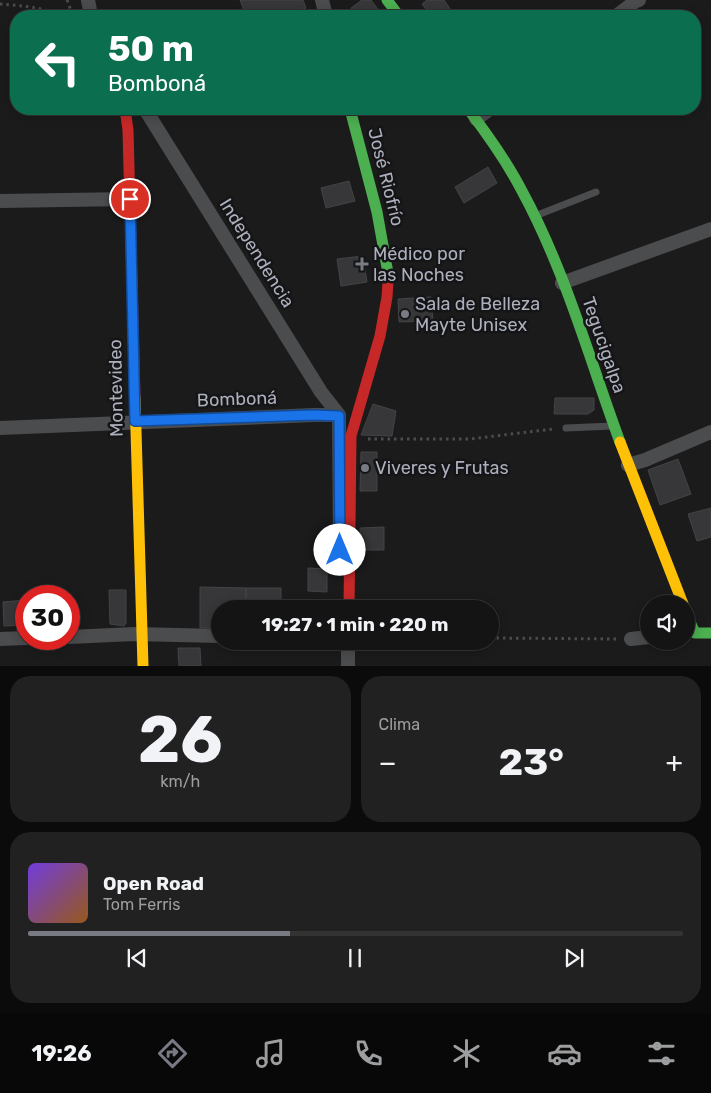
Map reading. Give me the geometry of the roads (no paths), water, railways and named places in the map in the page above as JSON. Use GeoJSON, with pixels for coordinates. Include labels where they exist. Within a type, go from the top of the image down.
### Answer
{"type":"FeatureCollection","features":[{"type":"Feature","properties":{"kind":"street"},"geometry":{"type":"LineString","coordinates":[[625,10],[640,0]]}},
{"type":"Feature","properties":{"kind":"street","name":"Montevideo"},"geometry":{"type":"LineString","coordinates":[[126,115],[128,130],[143,666]]}},
{"type":"Feature","properties":{"kind":"street","name":"Independencia"},"geometry":{"type":"LineString","coordinates":[[149,115],[321,392],[339,416]]}},
{"type":"Feature","properties":{"kind":"street","name":"José Riofrío"},"geometry":{"type":"LineString","coordinates":[[348,600],[351,436],[380,336],[387,297],[388,273],[377,212],[352,115]]}},
{"type":"Feature","properties":{"kind":"street","name":"Tegucigalpa"},"geometry":{"type":"LineString","coordinates":[[473,115],[506,162],[529,203],[562,282],[628,465],[679,595]]}},
{"type":"Feature","properties":{"kind":"street"},"geometry":{"type":"LineString","coordinates":[[0,201],[130,199]]}},
{"type":"Feature","properties":{"kind":"street"},"geometry":{"type":"LineString","coordinates":[[562,282],[711,229]]}},
{"type":"Feature","properties":{"kind":"street","name":"Bomboná"},"geometry":{"type":"LineString","coordinates":[[0,428],[135,421],[314,415],[339,416]]}},
{"type":"Feature","properties":{"kind":"street"},"geometry":{"type":"LineString","coordinates":[[339,416],[340,550],[344,562],[350,570]]}},
{"type":"Feature","properties":{"kind":"street"},"geometry":{"type":"LineString","coordinates":[[628,465],[645,460],[711,432]]}},
{"type":"Feature","properties":{"kind":"street"},"geometry":{"type":"LineString","coordinates":[[695,634],[711,633]]}},
{"type":"Feature","properties":{"kind":"street"},"geometry":{"type":"LineString","coordinates":[[80,637],[211,636]]}},
{"type":"Feature","properties":{"kind":"street"},"geometry":{"type":"LineString","coordinates":[[0,639],[15,638]]}},
{"type":"Feature","properties":{"kind":"street"},"geometry":{"type":"LineString","coordinates":[[625,639],[640,638]]}},
{"type":"Feature","properties":{"kind":"street"},"geometry":{"type":"LineString","coordinates":[[348,650],[348,666]]}},
{"type":"Feature","properties":{"kind":"lane"},"geometry":{"type":"LineString","coordinates":[[534,216],[596,192]]}},
{"type":"Feature","properties":{"kind":"lane"},"geometry":{"type":"LineString","coordinates":[[566,428],[614,426]]}},
{"type":"Feature","properties":{"kind":"place","name":"Médico por las Noches"},"geometry":{"type":"Point","coordinates":[362,264]}},
{"type":"Feature","properties":{"kind":"place","name":"Sala de Belleza Mayte Unisex"},"geometry":{"type":"Point","coordinates":[405,314]}},
{"type":"Feature","properties":{"kind":"place","name":"Viveres y Frutas"},"geometry":{"type":"Point","coordinates":[365,468]}}]}
